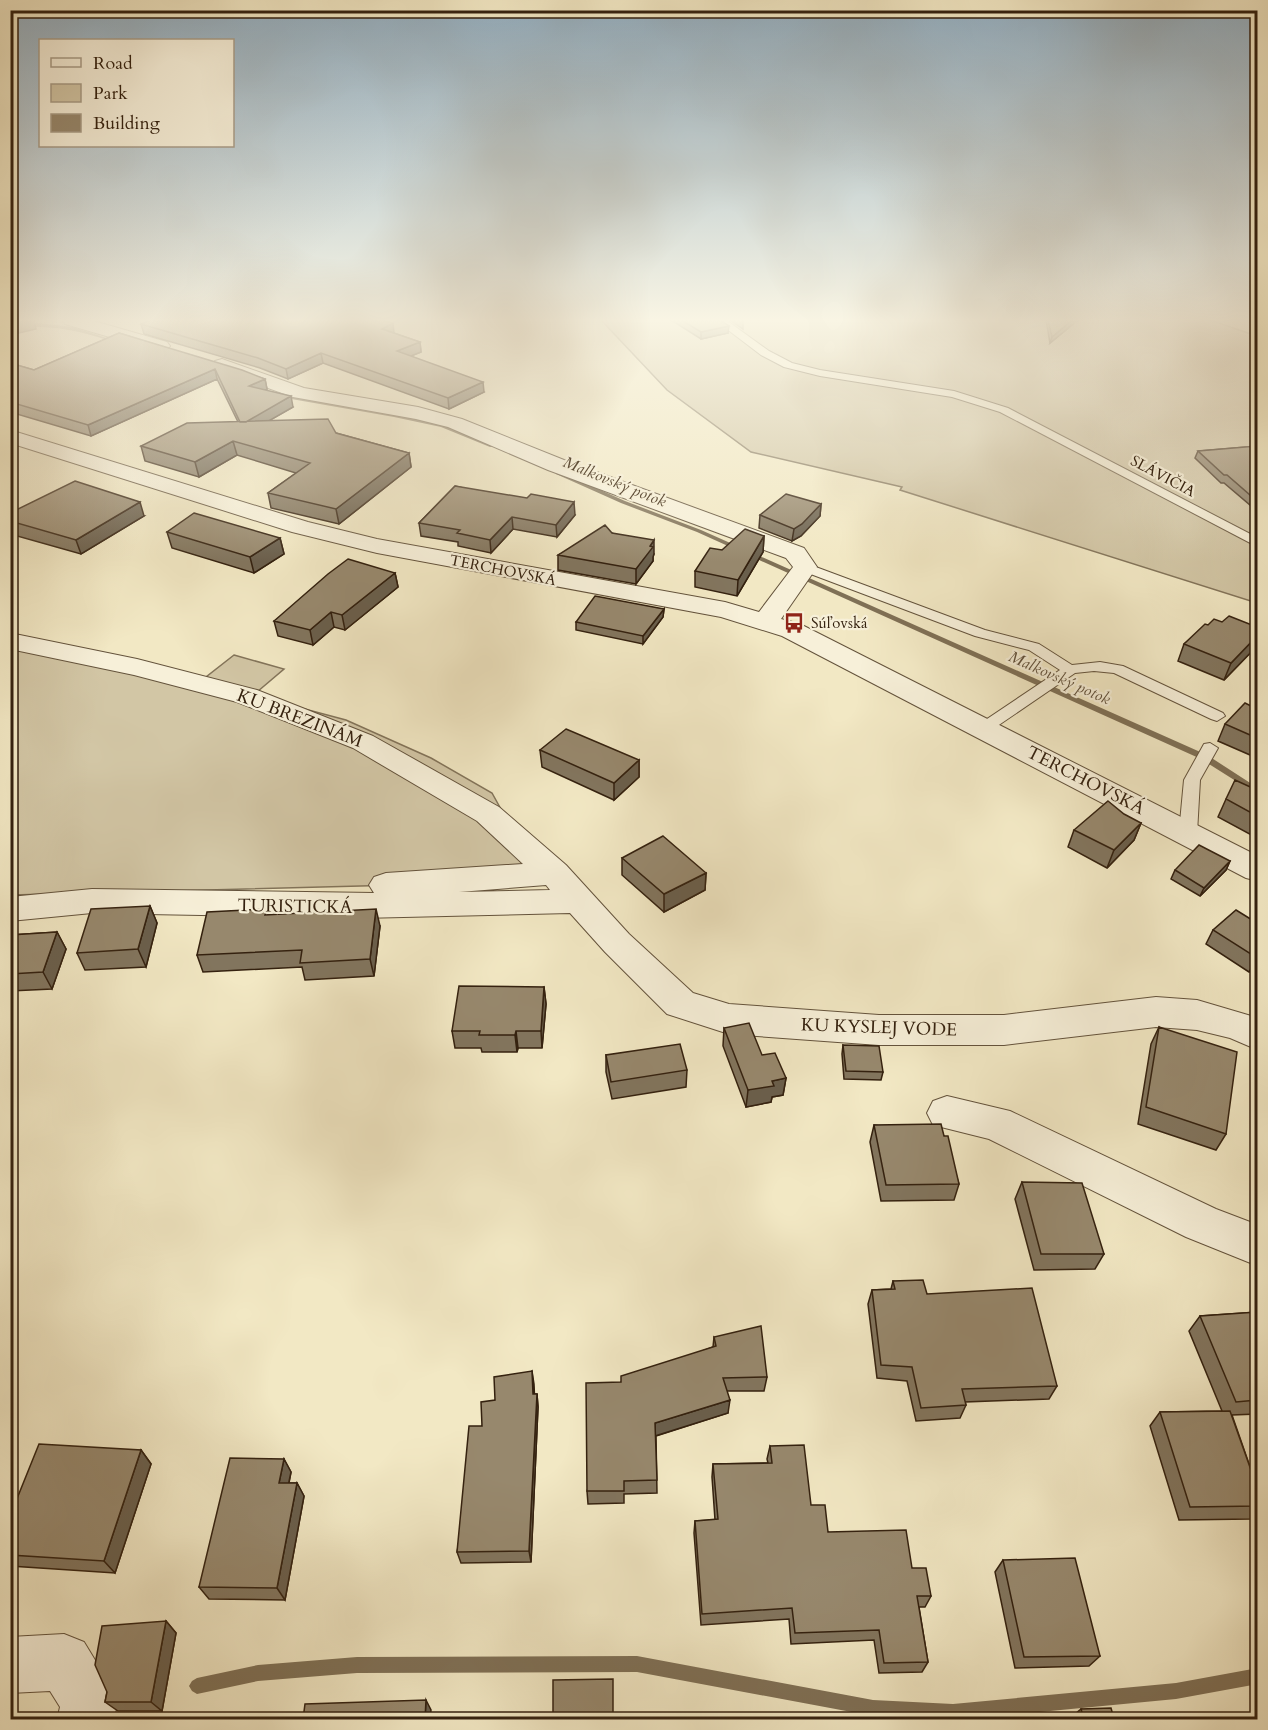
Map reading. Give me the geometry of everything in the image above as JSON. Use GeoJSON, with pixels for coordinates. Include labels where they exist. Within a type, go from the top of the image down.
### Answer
{"type":"FeatureCollection","features":[{"type":"Feature","properties":{"kind":"street"},"geometry":{"type":"LineString","coordinates":[[346,401],[418,413],[455,423],[556,465],[795,553],[799,576],[766,621]]}},
{"type":"Feature","properties":{"kind":"street","name":"TERCHOVSKÁ"},"geometry":{"type":"LineString","coordinates":[[10,436],[311,530],[377,546],[725,610],[766,621],[791,630],[1188,832],[1257,870]]}},
{"type":"Feature","properties":{"kind":"street","name":"KU BREZINÁM"},"geometry":{"type":"LineString","coordinates":[[10,641],[138,667],[247,696],[363,742],[488,814],[554,873]]}},
{"type":"Feature","properties":{"kind":"street","name":"TURISTICKÁ"},"geometry":{"type":"LineString","coordinates":[[10,891],[64,886],[367,886],[554,873]]}},
{"type":"Feature","properties":{"kind":"street","name":"KU KYSLEJ VODE"},"geometry":{"type":"LineString","coordinates":[[554,873],[617,943],[681,1004],[729,1019],[879,1030],[1004,1030],[1156,1012],[1197,1015],[1240,1026],[1257,1035]]}},
{"type":"Feature","properties":{"kind":"street","name":"TURISTICKÁ"},"geometry":{"type":"LineString","coordinates":[[10,909],[92,901],[361,906],[579,901]]}},
{"type":"Feature","properties":{"kind":"street"},"geometry":{"type":"LineString","coordinates":[[947,1113],[996,1123],[1201,1223],[1257,1246]]}},
{"type":"Feature","properties":{"kind":"street"},"geometry":{"type":"LineString","coordinates":[[10,1665],[64,1662],[89,1702],[85,1719]]}},
{"type":"Feature","properties":{"kind":"lane","name":"SLÁVIČIA"},"geometry":{"type":"LineString","coordinates":[[975,401],[1004,410],[1257,543]]}},
{"type":"Feature","properties":{"kind":"lane"},"geometry":{"type":"LineString","coordinates":[[799,576],[980,633],[1034,647],[1070,670]]}},
{"type":"Feature","properties":{"kind":"lane"},"geometry":{"type":"LineString","coordinates":[[984,728],[1070,670],[1097,666],[1118,669],[1217,716]]}},
{"type":"Feature","properties":{"kind":"lane"},"geometry":{"type":"LineString","coordinates":[[1188,832],[1192,780],[1210,748]]}},
{"type":"Feature","properties":{"kind":"green space"},"geometry":{"type":"Polygon","coordinates":[[[682,401],[1257,401],[1257,603],[900,490],[902,487],[751,452],[682,401]]]}},
{"type":"Feature","properties":{"kind":"green space"},"geometry":{"type":"Polygon","coordinates":[[[10,640],[245,693],[346,720],[431,758],[492,793],[533,867],[438,884],[11,895],[10,640]]]}},
{"type":"Feature","properties":{"kind":"green space"},"geometry":{"type":"Polygon","coordinates":[[[234,655],[284,669],[257,692],[206,677],[234,655]]]}},
{"type":"Feature","properties":{"kind":"building"},"geometry":{"type":"Polygon","coordinates":[[[10,401],[143,401],[88,425],[10,401]]]}},
{"type":"Feature","properties":{"kind":"building"},"geometry":{"type":"Polygon","coordinates":[[[230,401],[283,401],[246,422],[240,422],[230,401]]]}},
{"type":"Feature","properties":{"kind":"building"},"geometry":{"type":"Polygon","coordinates":[[[328,419],[336,433],[409,453],[336,509],[268,493],[310,463],[233,441],[195,462],[141,446],[187,423],[328,419]]]}},
{"type":"Feature","properties":{"kind":"building"},"geometry":{"type":"Polygon","coordinates":[[[1257,446],[1257,501],[1198,451],[1257,446]]]}},
{"type":"Feature","properties":{"kind":"building"},"geometry":{"type":"Polygon","coordinates":[[[75,481],[140,502],[76,540],[10,521],[10,513],[75,481]]]}},
{"type":"Feature","properties":{"kind":"building"},"geometry":{"type":"Polygon","coordinates":[[[455,486],[527,498],[531,494],[574,502],[556,525],[512,517],[490,540],[457,533],[460,530],[419,523],[455,486]]]}},
{"type":"Feature","properties":{"kind":"building"},"geometry":{"type":"Polygon","coordinates":[[[786,494],[821,504],[794,529],[760,515],[786,494]]]}},
{"type":"Feature","properties":{"kind":"building"},"geometry":{"type":"Polygon","coordinates":[[[194,513],[280,538],[250,557],[167,532],[194,513]]]}},
{"type":"Feature","properties":{"kind":"building"},"geometry":{"type":"Polygon","coordinates":[[[605,525],[612,533],[654,540],[650,546],[653,547],[636,569],[558,555],[605,525]]]}},
{"type":"Feature","properties":{"kind":"building"},"geometry":{"type":"Polygon","coordinates":[[[745,529],[764,536],[738,580],[695,571],[710,548],[722,550],[745,529]]]}},
{"type":"Feature","properties":{"kind":"building"},"geometry":{"type":"Polygon","coordinates":[[[348,559],[395,573],[342,615],[331,612],[310,630],[274,621],[328,574],[348,559]]]}},
{"type":"Feature","properties":{"kind":"building"},"geometry":{"type":"Polygon","coordinates":[[[595,596],[664,609],[643,636],[576,622],[595,596]]]}},
{"type":"Feature","properties":{"kind":"building"},"geometry":{"type":"Polygon","coordinates":[[[1229,616],[1257,627],[1257,636],[1231,663],[1184,644],[1205,624],[1208,625],[1214,619],[1222,622],[1229,616]]]}},
{"type":"Feature","properties":{"kind":"building"},"geometry":{"type":"Polygon","coordinates":[[[1245,703],[1257,709],[1257,738],[1225,724],[1245,703]]]}},
{"type":"Feature","properties":{"kind":"building"},"geometry":{"type":"Polygon","coordinates":[[[566,729],[639,760],[614,783],[540,750],[566,729]]]}},
{"type":"Feature","properties":{"kind":"building"},"geometry":{"type":"Polygon","coordinates":[[[1235,780],[1257,790],[1257,816],[1226,799],[1235,780]]]}},
{"type":"Feature","properties":{"kind":"building"},"geometry":{"type":"Polygon","coordinates":[[[1108,801],[1124,814],[1141,823],[1114,850],[1074,830],[1108,801]]]}},
{"type":"Feature","properties":{"kind":"building"},"geometry":{"type":"Polygon","coordinates":[[[663,836],[706,873],[664,894],[622,858],[663,836]]]}},
{"type":"Feature","properties":{"kind":"building"},"geometry":{"type":"Polygon","coordinates":[[[1199,845],[1230,861],[1204,888],[1175,870],[1199,845]]]}},
{"type":"Feature","properties":{"kind":"building"},"geometry":{"type":"Polygon","coordinates":[[[150,906],[138,949],[77,953],[91,909],[150,906]]]}},
{"type":"Feature","properties":{"kind":"building"},"geometry":{"type":"Polygon","coordinates":[[[267,909],[265,915],[376,909],[370,959],[300,963],[302,950],[197,955],[207,912],[267,909]]]}},
{"type":"Feature","properties":{"kind":"building"},"geometry":{"type":"Polygon","coordinates":[[[1236,910],[1257,923],[1257,958],[1213,930],[1236,910]]]}},
{"type":"Feature","properties":{"kind":"building"},"geometry":{"type":"Polygon","coordinates":[[[57,932],[43,972],[10,974],[10,935],[57,932]]]}},
{"type":"Feature","properties":{"kind":"building"},"geometry":{"type":"Polygon","coordinates":[[[459,986],[544,987],[541,1031],[516,1031],[515,1035],[479,1035],[480,1031],[452,1031],[459,986]]]}},
{"type":"Feature","properties":{"kind":"building"},"geometry":{"type":"Polygon","coordinates":[[[749,1023],[762,1055],[775,1053],[786,1078],[772,1081],[774,1086],[748,1090],[724,1028],[749,1023]]]}},
{"type":"Feature","properties":{"kind":"building"},"geometry":{"type":"Polygon","coordinates":[[[1159,1027],[1237,1052],[1226,1134],[1146,1107],[1159,1027]]]}},
{"type":"Feature","properties":{"kind":"building"},"geometry":{"type":"Polygon","coordinates":[[[680,1044],[687,1070],[611,1082],[606,1055],[680,1044]]]}},
{"type":"Feature","properties":{"kind":"building"},"geometry":{"type":"Polygon","coordinates":[[[843,1045],[879,1046],[883,1072],[846,1071],[843,1045]]]}},
{"type":"Feature","properties":{"kind":"building"},"geometry":{"type":"Polygon","coordinates":[[[941,1124],[944,1136],[948,1136],[959,1184],[886,1185],[874,1125],[941,1124]]]}},
{"type":"Feature","properties":{"kind":"building"},"geometry":{"type":"Polygon","coordinates":[[[1022,1182],[1082,1183],[1104,1254],[1041,1254],[1022,1182]]]}},
{"type":"Feature","properties":{"kind":"building"},"geometry":{"type":"Polygon","coordinates":[[[923,1280],[927,1294],[1032,1288],[1057,1386],[962,1389],[966,1405],[921,1408],[912,1367],[881,1365],[872,1290],[895,1289],[893,1281],[923,1280]]]}},
{"type":"Feature","properties":{"kind":"building"},"geometry":{"type":"Polygon","coordinates":[[[1257,1312],[1257,1400],[1236,1402],[1200,1316],[1257,1312]]]}},
{"type":"Feature","properties":{"kind":"building"},"geometry":{"type":"Polygon","coordinates":[[[761,1326],[767,1377],[723,1378],[730,1400],[655,1423],[657,1480],[624,1481],[624,1491],[587,1491],[586,1383],[621,1382],[621,1376],[716,1346],[714,1337],[761,1326]]]}},
{"type":"Feature","properties":{"kind":"building"},"geometry":{"type":"Polygon","coordinates":[[[532,1371],[533,1394],[537,1394],[529,1551],[457,1552],[469,1426],[482,1426],[481,1402],[495,1400],[494,1377],[532,1371]]]}},
{"type":"Feature","properties":{"kind":"building"},"geometry":{"type":"Polygon","coordinates":[[[1230,1411],[1257,1487],[1257,1506],[1190,1507],[1160,1412],[1230,1411]]]}},
{"type":"Feature","properties":{"kind":"building"},"geometry":{"type":"Polygon","coordinates":[[[39,1444],[141,1450],[104,1561],[10,1555],[10,1516],[39,1444]]]}},
{"type":"Feature","properties":{"kind":"building"},"geometry":{"type":"Polygon","coordinates":[[[804,1445],[811,1505],[825,1505],[828,1532],[906,1530],[912,1568],[926,1568],[931,1596],[917,1596],[928,1662],[884,1663],[879,1630],[795,1633],[792,1608],[702,1614],[695,1521],[718,1519],[713,1464],[772,1463],[770,1446],[804,1445]]]}},
{"type":"Feature","properties":{"kind":"building"},"geometry":{"type":"Polygon","coordinates":[[[230,1458],[284,1459],[279,1483],[297,1483],[277,1588],[199,1587],[230,1458]]]}},
{"type":"Feature","properties":{"kind":"building"},"geometry":{"type":"Polygon","coordinates":[[[1075,1558],[1100,1656],[1024,1657],[1003,1560],[1075,1558]]]}},
{"type":"Feature","properties":{"kind":"building"},"geometry":{"type":"Polygon","coordinates":[[[166,1621],[151,1702],[105,1702],[107,1692],[95,1665],[102,1626],[166,1621]]]}},
{"type":"Feature","properties":{"kind":"building"},"geometry":{"type":"Polygon","coordinates":[[[613,1679],[613,1719],[553,1719],[553,1680],[613,1679]]]}},
{"type":"Feature","properties":{"kind":"building"},"geometry":{"type":"Polygon","coordinates":[[[426,1700],[425,1719],[303,1719],[305,1704],[426,1700]]]}},
{"type":"Feature","properties":{"kind":"building"},"geometry":{"type":"Polygon","coordinates":[[[1111,1708],[1114,1719],[1084,1719],[1081,1709],[1111,1708]]]}},
{"type":"Feature","properties":{"kind":"waterway","name":"Malkovský potok"},"geometry":{"type":"LineString","coordinates":[[310,401],[443,426],[492,446]]}},
{"type":"Feature","properties":{"kind":"waterway","name":"Malkovský potok"},"geometry":{"type":"LineString","coordinates":[[558,473],[623,502],[699,531],[1204,757],[1258,792]]}},
{"type":"Feature","properties":{"kind":"waterway"},"geometry":{"type":"LineString","coordinates":[[197,1686],[258,1673],[357,1665],[637,1664],[873,1708],[953,1712],[1176,1691],[1258,1676]]}},
{"type":"Feature","properties":{"kind":"place","name":"Súľovská"},"geometry":{"type":"Point","coordinates":[794,623]}}]}
